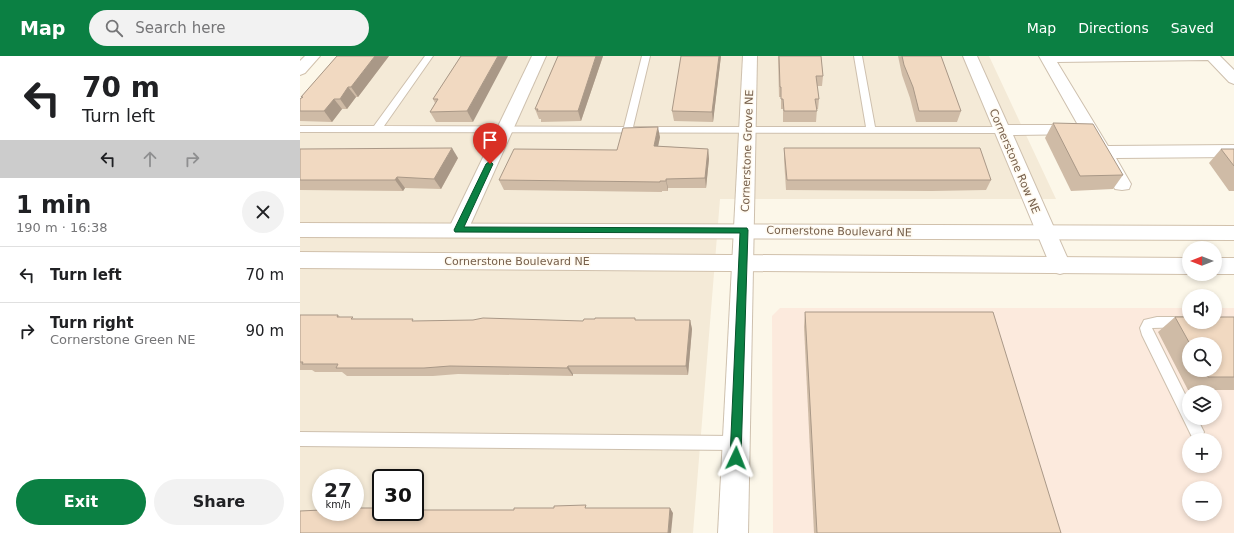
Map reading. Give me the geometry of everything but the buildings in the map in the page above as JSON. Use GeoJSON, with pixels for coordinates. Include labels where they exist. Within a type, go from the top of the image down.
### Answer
{"type":"FeatureCollection","features":[{"type":"Feature","properties":{"kind":"street"},"geometry":{"type":"LineString","coordinates":[[300,70],[313,56]]}},
{"type":"Feature","properties":{"kind":"street"},"geometry":{"type":"LineString","coordinates":[[458,230],[540,56]]}},
{"type":"Feature","properties":{"kind":"street","name":"Cornerstone Grove NE"},"geometry":{"type":"LineString","coordinates":[[733,533],[750,56]]}},
{"type":"Feature","properties":{"kind":"street","name":"Cornerstone Row NE"},"geometry":{"type":"LineString","coordinates":[[970,56],[1060,266]]}},
{"type":"Feature","properties":{"kind":"street"},"geometry":{"type":"LineString","coordinates":[[1046,57],[1212,56],[1234,79]]}},
{"type":"Feature","properties":{"kind":"street"},"geometry":{"type":"LineString","coordinates":[[1046,57],[1122,184]]}},
{"type":"Feature","properties":{"kind":"street"},"geometry":{"type":"LineString","coordinates":[[1002,130],[1089,130]]}},
{"type":"Feature","properties":{"kind":"street"},"geometry":{"type":"LineString","coordinates":[[1103,152],[1234,151]]}},
{"type":"Feature","properties":{"kind":"street","name":"Cornerstone Boulevard NE"},"geometry":{"type":"LineString","coordinates":[[300,230],[744,230],[1234,233]]}},
{"type":"Feature","properties":{"kind":"street","name":"Cornerstone Boulevard NE"},"geometry":{"type":"LineString","coordinates":[[300,260],[1182,266]]}},
{"type":"Feature","properties":{"kind":"street"},"geometry":{"type":"LineString","coordinates":[[1222,266],[1234,266]]}},
{"type":"Feature","properties":{"kind":"lane"},"geometry":{"type":"LineString","coordinates":[[377,129],[429,56]]}},
{"type":"Feature","properties":{"kind":"lane"},"geometry":{"type":"LineString","coordinates":[[628,129],[646,56]]}},
{"type":"Feature","properties":{"kind":"lane"},"geometry":{"type":"LineString","coordinates":[[858,56],[871,130]]}},
{"type":"Feature","properties":{"kind":"lane"},"geometry":{"type":"LineString","coordinates":[[300,130],[1002,130]]}},
{"type":"Feature","properties":{"kind":"lane"},"geometry":{"type":"LineString","coordinates":[[1182,322],[1157,322],[1148,324],[1146,328],[1148,335],[1182,403]]}},
{"type":"Feature","properties":{"kind":"lane"},"geometry":{"type":"LineString","coordinates":[[1193,425],[1197,432]]}},
{"type":"Feature","properties":{"kind":"lane"},"geometry":{"type":"LineString","coordinates":[[300,439],[736,443]]}},
{"type":"Feature","properties":{"kind":"shaded area"},"geometry":{"type":"Polygon","coordinates":[[[343,56],[989,56],[1056,199],[720,199],[693,533],[300,533],[300,104],[343,56]]]}},
{"type":"Feature","properties":{"kind":"shaded area"},"geometry":{"type":"Polygon","coordinates":[[[780,308],[1182,308],[1182,329],[1222,329],[1222,308],[1234,308],[1234,533],[773,533],[772,316],[780,308]]]}},
{"type":"Feature","properties":{"kind":"route"},"geometry":{"type":"LineString","coordinates":[[490,164],[458,230],[744,230],[736,458]]}}]}
